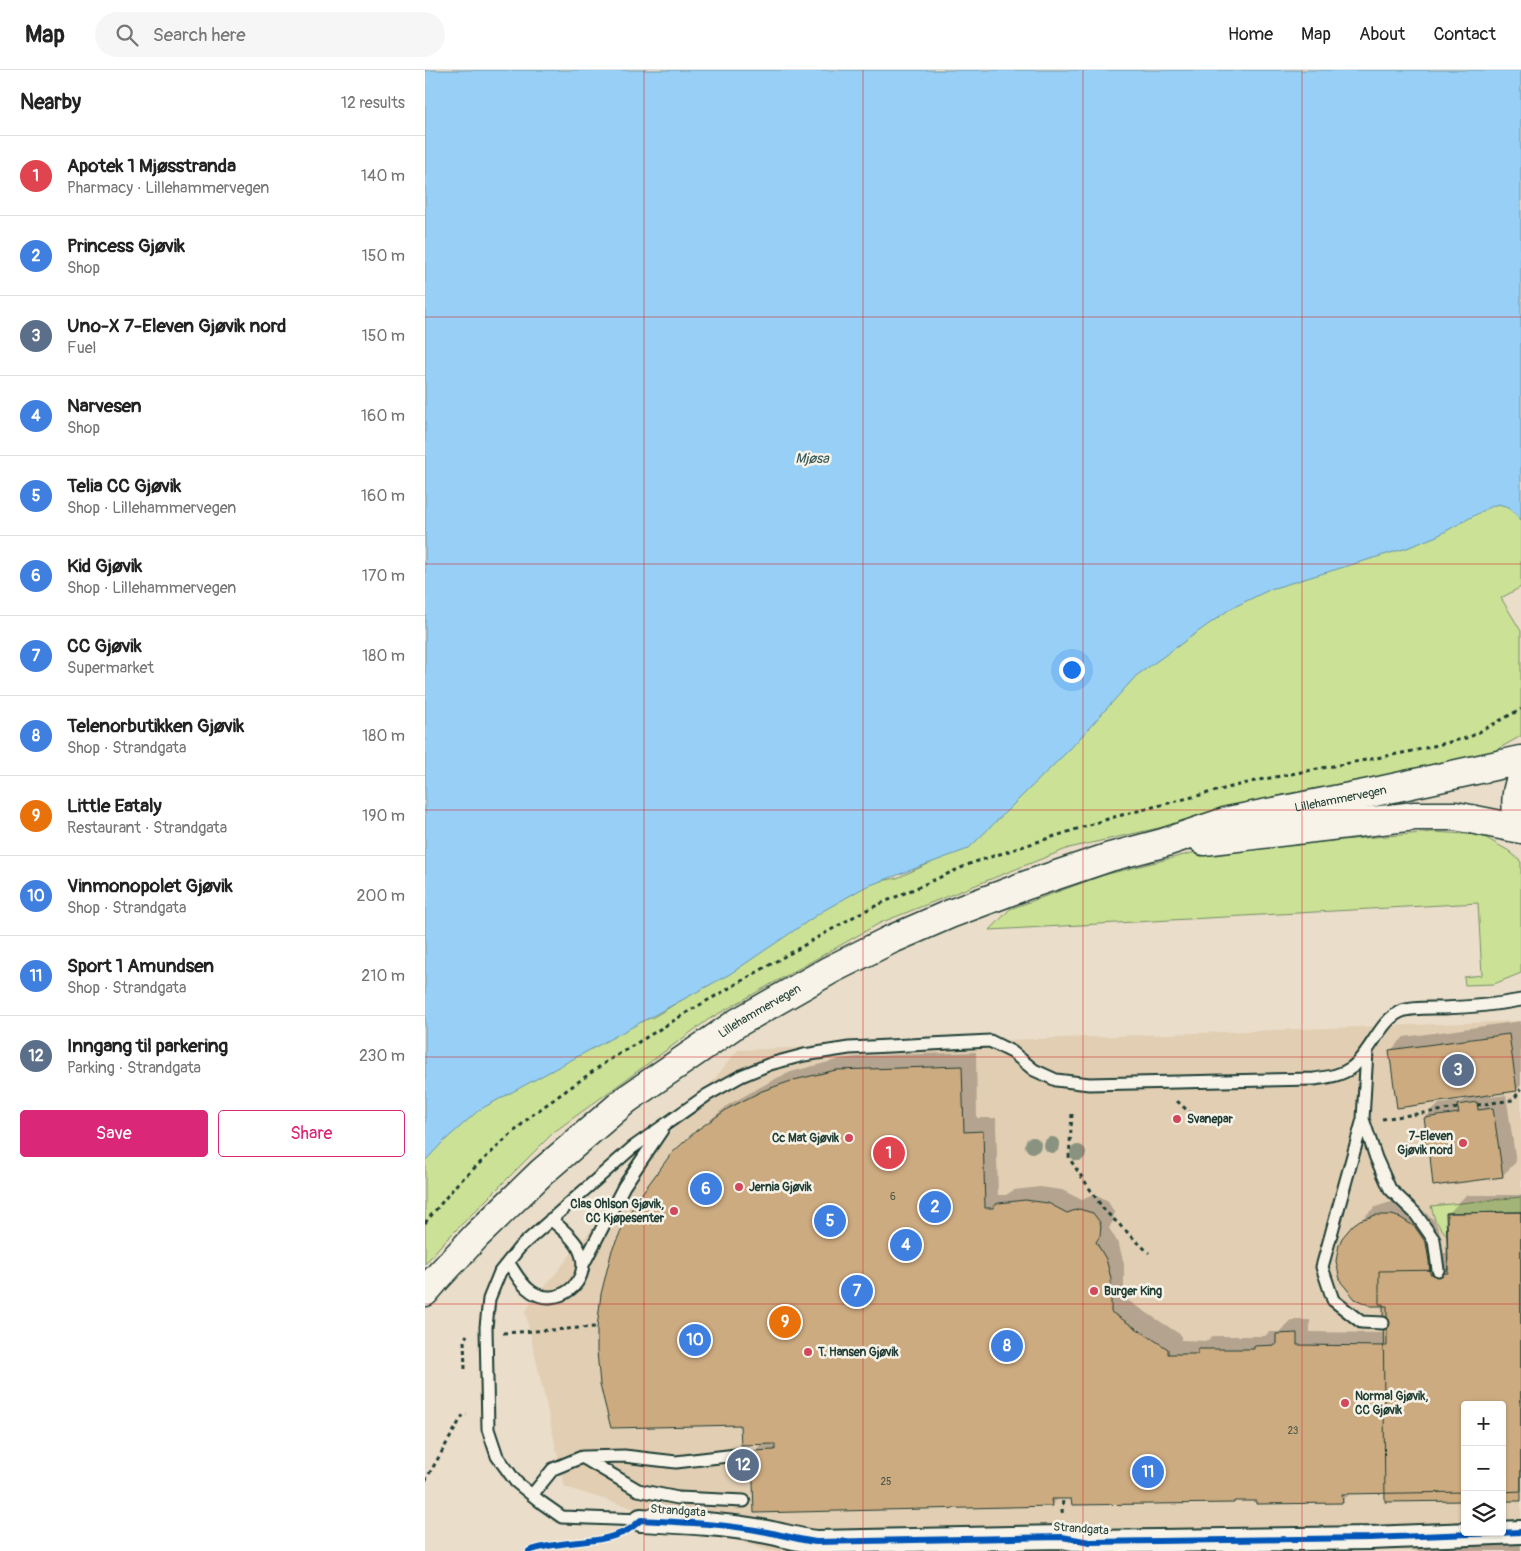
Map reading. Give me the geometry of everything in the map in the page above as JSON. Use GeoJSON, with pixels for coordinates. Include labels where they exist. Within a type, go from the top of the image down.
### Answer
{"type":"FeatureCollection","features":[{"type":"Feature","properties":{"kind":"highway","name":"Lillehammervegen"},"geometry":{"type":"LineString","coordinates":[[425,1292],[477,1235],[542,1172],[627,1099],[737,1023],[830,970],[890,940],[1027,884],[1110,857],[1163,843],[1228,821],[1370,793],[1521,760]]}},
{"type":"Feature","properties":{"kind":"highway"},"geometry":{"type":"LineString","coordinates":[[1521,779],[1516,796],[1516,813],[1521,828]]}},
{"type":"Feature","properties":{"kind":"highway","name":"Lillehammervegen"},"geometry":{"type":"LineString","coordinates":[[1163,843],[1228,839],[1415,816],[1455,816],[1521,828]]}},
{"type":"Feature","properties":{"kind":"street","name":"Strandgata"},"geometry":{"type":"LineString","coordinates":[[641,1520],[710,1524],[766,1532],[815,1546],[1061,1538],[1090,1547],[1371,1545],[1521,1532]]}},
{"type":"Feature","properties":{"kind":"lane"},"geometry":{"type":"LineString","coordinates":[[641,1520],[562,1517],[516,1482],[497,1456],[488,1429],[485,1334],[489,1298],[500,1272],[520,1248],[551,1219],[633,1148],[707,1095],[741,1076],[771,1064],[804,1055],[849,1048],[990,1041],[1011,1052],[1034,1070],[1056,1080],[1089,1084],[1315,1079],[1336,1075],[1352,1068],[1390,1019],[1402,1011],[1427,1008],[1493,1006],[1521,1000]]}},
{"type":"Feature","properties":{"kind":"lane"},"geometry":{"type":"LineString","coordinates":[[1367,1051],[1363,1119],[1323,1267],[1333,1300],[1361,1322],[1383,1324]]}},
{"type":"Feature","properties":{"kind":"lane"},"geometry":{"type":"LineString","coordinates":[[1363,1119],[1389,1189],[1415,1213],[1434,1240],[1438,1270]]}},
{"type":"Feature","properties":{"kind":"lane"},"geometry":{"type":"LineString","coordinates":[[508,1262],[523,1284],[532,1292],[543,1296],[555,1297],[575,1286],[583,1265],[624,1186],[665,1124]]}},
{"type":"Feature","properties":{"kind":"lane"},"geometry":{"type":"LineString","coordinates":[[551,1219],[576,1244],[581,1254],[583,1265]]}},
{"type":"Feature","properties":{"kind":"lane"},"geometry":{"type":"LineString","coordinates":[[532,1495],[553,1469],[582,1456],[624,1456],[676,1462],[736,1454]]}},
{"type":"Feature","properties":{"kind":"lane"},"geometry":{"type":"LineString","coordinates":[[582,1456],[638,1490],[678,1498],[744,1501]]}},
{"type":"Feature","properties":{"kind":"path"},"geometry":{"type":"LineString","coordinates":[[1477,1105],[1513,1100],[1521,1090]]}},
{"type":"Feature","properties":{"kind":"path"},"geometry":{"type":"LineString","coordinates":[[1174,1098],[1198,1120]]}},
{"type":"Feature","properties":{"kind":"path"},"geometry":{"type":"LineString","coordinates":[[1380,1119],[1458,1108]]}},
{"type":"Feature","properties":{"kind":"path"},"geometry":{"type":"LineString","coordinates":[[1072,1114],[1069,1158],[1104,1210],[1149,1252]]}},
{"type":"Feature","properties":{"kind":"path"},"geometry":{"type":"LineString","coordinates":[[497,1333],[596,1327]]}},
{"type":"Feature","properties":{"kind":"path"},"geometry":{"type":"LineString","coordinates":[[425,1480],[463,1415],[467,1415]]}},
{"type":"Feature","properties":{"kind":"shaded area"},"geometry":{"type":"Polygon","coordinates":[[[1521,1021],[1521,1551],[770,1551],[565,1487],[525,1311],[738,1050],[1521,1021]]]}},
{"type":"Feature","properties":{"kind":"green space"},"geometry":{"type":"Polygon","coordinates":[[[1449,477],[1521,507],[1521,587],[1501,598],[1521,631],[1521,736],[1489,754],[1069,848],[880,923],[709,1019],[554,1132],[441,1245],[425,1264],[425,1144],[604,1029],[652,1018],[708,984],[848,887],[897,878],[950,854],[1129,669],[1449,477]]]}},
{"type":"Feature","properties":{"kind":"green space"},"geometry":{"type":"Polygon","coordinates":[[[1433,832],[1481,835],[1509,851],[1521,862],[1521,973],[1494,984],[1465,985],[1464,977],[1482,975],[1478,903],[990,930],[1010,909],[1104,875],[1192,853],[1433,832]]]}},
{"type":"Feature","properties":{"kind":"green space"},"geometry":{"type":"Polygon","coordinates":[[[1521,1197],[1521,1212],[1447,1236],[1435,1220],[1431,1206],[1521,1197]]]}},
{"type":"Feature","properties":{"kind":"water","name":"Mjøsa"},"geometry":{"type":"Polygon","coordinates":[[[425,70],[1521,70],[1521,520],[1509,507],[1498,504],[1437,536],[1407,548],[1271,589],[1230,609],[1136,676],[1071,748],[968,849],[865,887],[823,911],[730,974],[479,1110],[425,1161],[425,70]]]}},
{"type":"Feature","properties":{"kind":"building"},"geometry":{"type":"Polygon","coordinates":[[[1509,1034],[1517,1091],[1397,1108],[1389,1050],[1509,1034]]]}},
{"type":"Feature","properties":{"kind":"building"},"geometry":{"type":"Polygon","coordinates":[[[962,1066],[964,1132],[983,1131],[985,1208],[994,1208],[994,1205],[999,1203],[1025,1200],[1048,1203],[1067,1213],[1079,1209],[1093,1213],[1101,1226],[1100,1236],[1096,1242],[1106,1259],[1111,1278],[1111,1312],[1168,1349],[1168,1354],[1198,1354],[1198,1349],[1254,1349],[1254,1346],[1276,1345],[1276,1334],[1297,1333],[1297,1345],[1387,1346],[1387,1306],[1371,1306],[1355,1299],[1341,1282],[1339,1275],[1336,1261],[1339,1245],[1342,1238],[1353,1225],[1360,1220],[1376,1215],[1392,1215],[1401,1218],[1415,1227],[1426,1243],[1430,1274],[1448,1273],[1446,1213],[1521,1212],[1521,1491],[1506,1492],[1506,1401],[1461,1401],[1461,1492],[1342,1494],[1343,1503],[1256,1504],[1256,1501],[1234,1501],[1234,1503],[1072,1505],[1071,1499],[1051,1499],[1052,1506],[754,1513],[752,1451],[775,1450],[775,1444],[741,1445],[740,1425],[611,1428],[600,1385],[597,1328],[601,1294],[612,1250],[637,1200],[671,1154],[697,1130],[729,1108],[762,1091],[794,1080],[836,1070],[962,1066]]]}},
{"type":"Feature","properties":{"kind":"building"},"geometry":{"type":"Polygon","coordinates":[[[1477,1102],[1478,1110],[1493,1108],[1503,1177],[1433,1186],[1429,1146],[1423,1142],[1427,1137],[1424,1118],[1459,1113],[1457,1105],[1477,1102]]]}},
{"type":"Feature","properties":{"kind":"building"},"geometry":{"type":"Polygon","coordinates":[[[1521,1212],[1521,1501],[1506,1501],[1506,1401],[1461,1401],[1461,1501],[1385,1502],[1383,1304],[1379,1304],[1379,1271],[1448,1270],[1447,1213],[1521,1212]]]}},
{"type":"Feature","properties":{"kind":"cycle path"},"geometry":{"type":"LineString","coordinates":[[529,1551],[541,1547],[592,1541],[616,1535],[628,1530],[641,1520],[736,1527],[816,1542],[1062,1537],[1090,1542],[1370,1538],[1521,1532]]}},
{"type":"Feature","properties":{"kind":"place","name":"Uno-X 7-Eleven Gjøvik nord"},"geometry":{"type":"Point","coordinates":[1458,1070]}},
{"type":"Feature","properties":{"kind":"place","name":"Svanepar"},"geometry":{"type":"Point","coordinates":[1177,1119]}},
{"type":"Feature","properties":{"kind":"place","name":"Cc Mat Gjøvik"},"geometry":{"type":"Point","coordinates":[849,1138]}},
{"type":"Feature","properties":{"kind":"place","name":"7-Eleven Gjøvik nord"},"geometry":{"type":"Point","coordinates":[1463,1143]}},
{"type":"Feature","properties":{"kind":"place","name":"Apotek 1 Mjøsstranda"},"geometry":{"type":"Point","coordinates":[889,1153]}},
{"type":"Feature","properties":{"kind":"place","name":"Jernia Gjøvik"},"geometry":{"type":"Point","coordinates":[739,1187]}},
{"type":"Feature","properties":{"kind":"place","name":"Kid Gjøvik"},"geometry":{"type":"Point","coordinates":[706,1189]}},
{"type":"Feature","properties":{"kind":"place","name":"Princess Gjøvik"},"geometry":{"type":"Point","coordinates":[935,1207]}},
{"type":"Feature","properties":{"kind":"place","name":"Clas Ohlson Gjøvik, CC Kjøpesenter"},"geometry":{"type":"Point","coordinates":[674,1211]}},
{"type":"Feature","properties":{"kind":"place","name":"Telia CC Gjøvik"},"geometry":{"type":"Point","coordinates":[830,1221]}},
{"type":"Feature","properties":{"kind":"place","name":"Narvesen"},"geometry":{"type":"Point","coordinates":[906,1245]}},
{"type":"Feature","properties":{"kind":"place","name":"CC Gjøvik"},"geometry":{"type":"Point","coordinates":[857,1291]}},
{"type":"Feature","properties":{"kind":"place","name":"Burger King"},"geometry":{"type":"Point","coordinates":[1094,1291]}},
{"type":"Feature","properties":{"kind":"place","name":"Little Eataly"},"geometry":{"type":"Point","coordinates":[785,1322]}},
{"type":"Feature","properties":{"kind":"place","name":"Vinmonopolet Gjøvik"},"geometry":{"type":"Point","coordinates":[695,1340]}},
{"type":"Feature","properties":{"kind":"place","name":"Telenorbutikken Gjøvik"},"geometry":{"type":"Point","coordinates":[1007,1346]}},
{"type":"Feature","properties":{"kind":"place","name":"T. Hansen Gjøvik"},"geometry":{"type":"Point","coordinates":[808,1352]}},
{"type":"Feature","properties":{"kind":"place","name":"Normal Gjøvik, CC Gjøvik"},"geometry":{"type":"Point","coordinates":[1345,1403]}},
{"type":"Feature","properties":{"kind":"place","name":"Inngang til parkering"},"geometry":{"type":"Point","coordinates":[743,1465]}},
{"type":"Feature","properties":{"kind":"place","name":"Sport 1 Amundsen"},"geometry":{"type":"Point","coordinates":[1148,1472]}}]}
